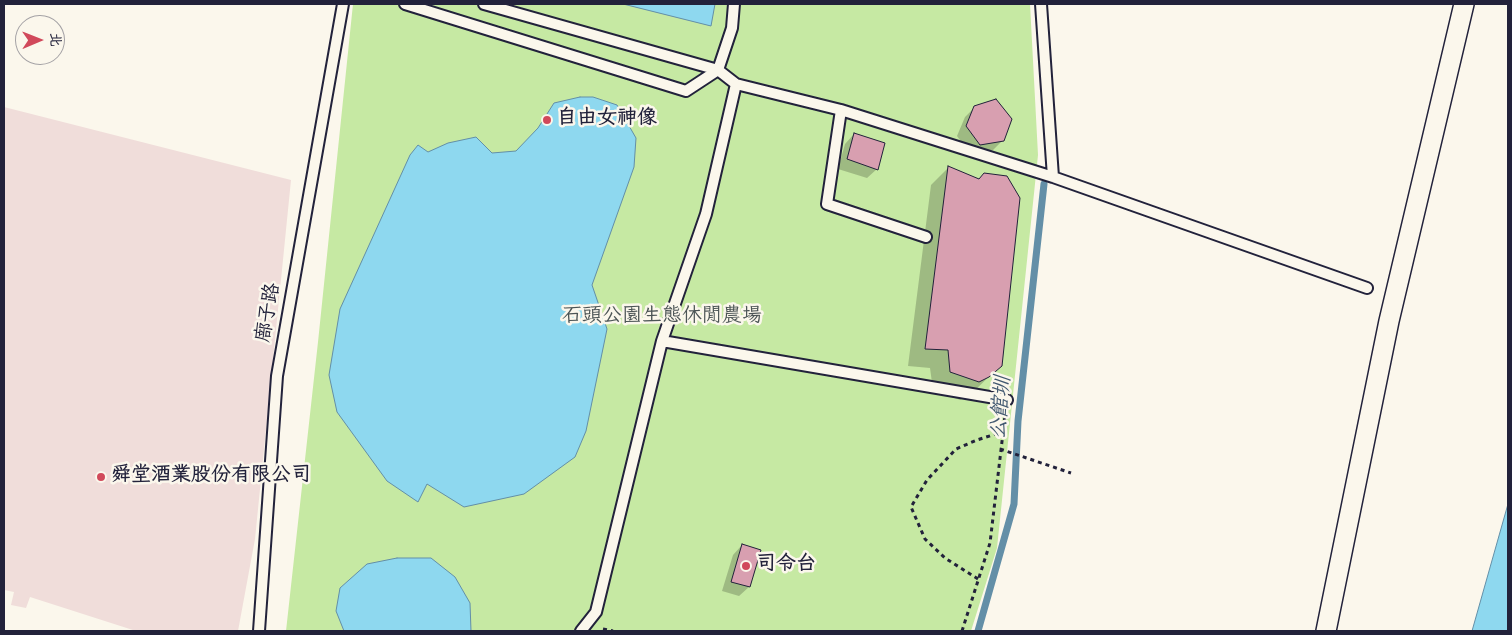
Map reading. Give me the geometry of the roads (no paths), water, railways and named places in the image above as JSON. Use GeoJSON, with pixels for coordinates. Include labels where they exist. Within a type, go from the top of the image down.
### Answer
{"type":"FeatureCollection","features":[{"type":"Feature","properties":{"kind":"street"},"geometry":{"type":"LineString","coordinates":[[1326,631],[1389,321],[1464,4]]}},
{"type":"Feature","properties":{"kind":"lane","name":"廍子路"},"geometry":{"type":"LineString","coordinates":[[259,631],[277,376],[343,4]]}},
{"type":"Feature","properties":{"kind":"lane"},"geometry":{"type":"LineString","coordinates":[[405,4],[686,91],[718,70],[732,28],[734,4]]}},
{"type":"Feature","properties":{"kind":"lane"},"geometry":{"type":"LineString","coordinates":[[484,4],[718,70],[736,84],[842,110],[1053,177],[1367,288]]}},
{"type":"Feature","properties":{"kind":"lane"},"geometry":{"type":"LineString","coordinates":[[1041,4],[1053,177]]}},
{"type":"Feature","properties":{"kind":"lane"},"geometry":{"type":"LineString","coordinates":[[581,631],[596,612],[662,341],[706,214],[736,84]]}},
{"type":"Feature","properties":{"kind":"lane"},"geometry":{"type":"LineString","coordinates":[[842,110],[827,204],[926,237]]}},
{"type":"Feature","properties":{"kind":"lane"},"geometry":{"type":"LineString","coordinates":[[662,341],[1007,400]]}},
{"type":"Feature","properties":{"kind":"water"},"geometry":{"type":"Polygon","coordinates":[[[623,4],[715,4],[711,26],[623,4]]]}},
{"type":"Feature","properties":{"kind":"water"},"geometry":{"type":"Polygon","coordinates":[[[580,97],[593,97],[617,105],[636,138],[634,167],[592,285],[607,329],[586,431],[575,457],[524,494],[464,507],[427,484],[418,502],[387,481],[337,412],[329,375],[340,309],[410,155],[418,145],[428,152],[448,143],[476,137],[492,153],[516,151],[538,128],[554,103],[580,97]]]}},
{"type":"Feature","properties":{"kind":"water"},"geometry":{"type":"Polygon","coordinates":[[[1508,504],[1508,631],[1472,631],[1508,504]]]}},
{"type":"Feature","properties":{"kind":"water"},"geometry":{"type":"Polygon","coordinates":[[[397,558],[431,558],[455,577],[470,603],[471,631],[344,631],[336,611],[340,588],[367,564],[397,558]]]}},
{"type":"Feature","properties":{"kind":"waterway","name":"公館圳"},"geometry":{"type":"LineString","coordinates":[[978,631],[1014,504],[1018,421],[1044,184]]}},
{"type":"Feature","properties":{"kind":"place","name":"自由女神像"},"geometry":{"type":"Point","coordinates":[547,120]}},
{"type":"Feature","properties":{"kind":"place","name":"舜堂酒業股份有限公司"},"geometry":{"type":"Point","coordinates":[101,477]}},
{"type":"Feature","properties":{"kind":"place","name":"司令台"},"geometry":{"type":"Point","coordinates":[746,566]}},
{"type":"Feature","properties":{"kind":"park label","name":"石頭公園生態休閒農場"},"geometry":{"type":"Point","coordinates":[662,318]}}]}
